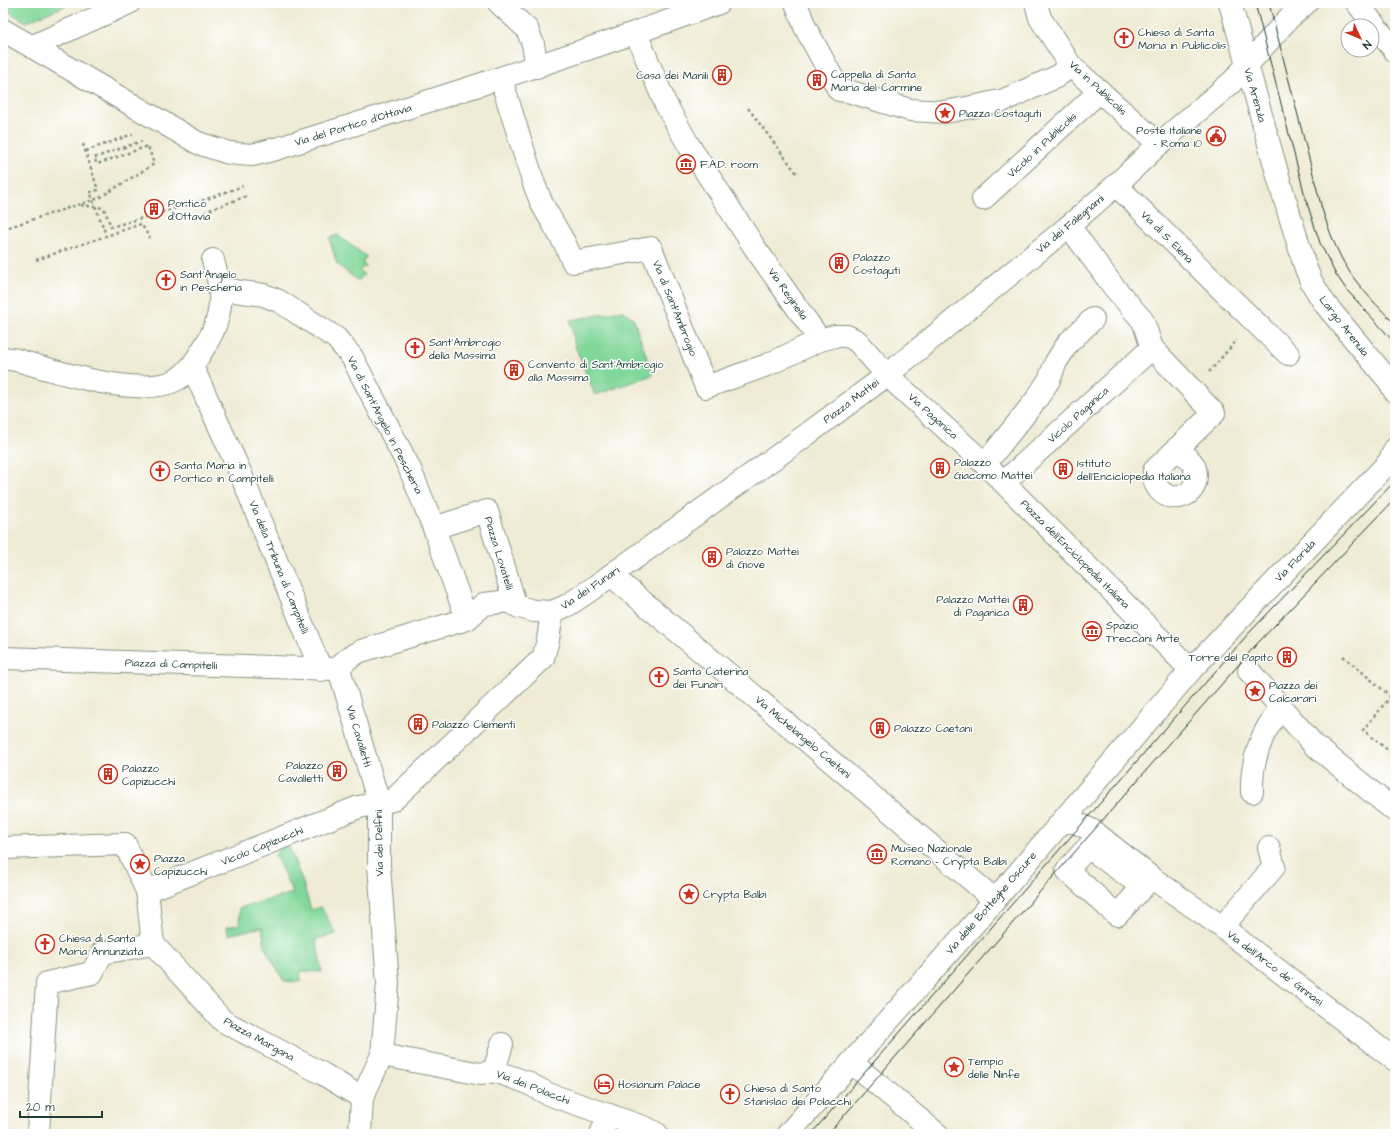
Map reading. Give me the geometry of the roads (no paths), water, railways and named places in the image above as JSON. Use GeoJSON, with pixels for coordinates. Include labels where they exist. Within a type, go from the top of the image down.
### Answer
{"type":"FeatureCollection","features":[{"type":"Feature","properties":{"kind":"street"},"geometry":{"type":"LineString","coordinates":[[32,46],[129,3]]}},
{"type":"Feature","properties":{"kind":"street"},"geometry":{"type":"LineString","coordinates":[[499,3],[527,29],[533,44],[537,67]]}},
{"type":"Feature","properties":{"kind":"street","name":"Via del Portico d'Ottavia"},"geometry":{"type":"LineString","coordinates":[[3,30],[198,143],[229,153],[252,154],[276,149],[501,79],[636,34],[719,3]]}},
{"type":"Feature","properties":{"kind":"street"},"geometry":{"type":"LineString","coordinates":[[796,3],[805,27],[839,90],[851,92],[910,110],[945,112],[1004,100],[1056,77],[1071,66]]}},
{"type":"Feature","properties":{"kind":"street","name":"Via in Publicolis"},"geometry":{"type":"LineString","coordinates":[[1036,3],[1040,18],[1071,66],[1159,144]]}},
{"type":"Feature","properties":{"kind":"street","name":"Via Arenula"},"geometry":{"type":"LineString","coordinates":[[1230,3],[1281,187]]}},
{"type":"Feature","properties":{"kind":"street","name":"Via dei Falegnami"},"geometry":{"type":"LineString","coordinates":[[887,374],[1069,226],[1116,185],[1159,144],[1232,82],[1288,19],[1306,3]]}},
{"type":"Feature","properties":{"kind":"street"},"geometry":{"type":"LineString","coordinates":[[1357,3],[1395,51]]}},
{"type":"Feature","properties":{"kind":"street","name":"Via Reginella"},"geometry":{"type":"LineString","coordinates":[[636,34],[665,103],[692,150],[755,248],[820,340]]}},
{"type":"Feature","properties":{"kind":"street","name":"Via di Sant'Ambrogio"},"geometry":{"type":"LineString","coordinates":[[501,79],[534,184],[542,204],[565,244],[573,262],[651,248],[706,387],[767,365]]}},
{"type":"Feature","properties":{"kind":"street","name":"Vicolo in Publicolis"},"geometry":{"type":"LineString","coordinates":[[983,199],[1100,91]]}},
{"type":"Feature","properties":{"kind":"street","name":"Via di S. Elena"},"geometry":{"type":"LineString","coordinates":[[1116,185],[1219,287],[1248,327],[1288,354]]}},
{"type":"Feature","properties":{"kind":"street","name":"Largo Arenula"},"geometry":{"type":"LineString","coordinates":[[1281,187],[1302,256],[1312,283],[1325,304],[1389,381],[1395,392]]}},
{"type":"Feature","properties":{"kind":"street"},"geometry":{"type":"LineString","coordinates":[[1069,226],[1113,286],[1143,321],[1152,348],[1214,413],[1177,448]]}},
{"type":"Feature","properties":{"kind":"street"},"geometry":{"type":"LineString","coordinates":[[3,358],[17,360],[103,382],[140,387],[175,381],[192,366],[209,341],[219,319],[221,303],[220,288],[213,260]]}},
{"type":"Feature","properties":{"kind":"street","name":"Via di Sant'Angelo in Pescheria"},"geometry":{"type":"LineString","coordinates":[[220,288],[264,295],[278,301],[336,338],[352,357],[409,467],[434,528]]}},
{"type":"Feature","properties":{"kind":"street"},"geometry":{"type":"LineString","coordinates":[[982,461],[1036,400],[1049,380],[1056,362],[1068,344],[1093,319]]}},
{"type":"Feature","properties":{"kind":"street","name":"Piazza Mattei"},"geometry":{"type":"LineString","coordinates":[[767,365],[820,340],[835,336],[847,336],[858,341],[887,374],[798,441]]}},
{"type":"Feature","properties":{"kind":"street","name":"Vicolo Paganica"},"geometry":{"type":"LineString","coordinates":[[1007,486],[1152,348]]}},
{"type":"Feature","properties":{"kind":"street","name":"Via della Tribuna di Campitelli"},"geometry":{"type":"LineString","coordinates":[[192,366],[330,669]]}},
{"type":"Feature","properties":{"kind":"street","name":"Via Paganica"},"geometry":{"type":"LineString","coordinates":[[887,374],[982,461],[1007,486]]}},
{"type":"Feature","properties":{"kind":"street","name":"Via dei Funari"},"geometry":{"type":"LineString","coordinates":[[330,669],[343,663],[361,651],[467,620],[484,604],[509,602],[519,607],[534,611],[552,612],[568,605],[798,441]]}},
{"type":"Feature","properties":{"kind":"street","name":"Via Florida"},"geometry":{"type":"LineString","coordinates":[[1191,670],[1393,457]]}},
{"type":"Feature","properties":{"kind":"street","name":"Piazza dell'Enciclopedia Italiana"},"geometry":{"type":"LineString","coordinates":[[1007,486],[1191,670]]}},
{"type":"Feature","properties":{"kind":"street","name":"Piazza Lovatelli"},"geometry":{"type":"LineString","coordinates":[[434,528],[487,511],[513,597],[509,602]]}},
{"type":"Feature","properties":{"kind":"street"},"geometry":{"type":"LineString","coordinates":[[434,528],[467,620]]}},
{"type":"Feature","properties":{"kind":"street","name":"Via Michelangelo Caetani"},"geometry":{"type":"LineString","coordinates":[[611,575],[995,900]]}},
{"type":"Feature","properties":{"kind":"street","name":"Via dei Delfini"},"geometry":{"type":"LineString","coordinates":[[382,1054],[388,983],[379,866],[379,803],[393,800],[543,658],[548,640],[552,612]]}},
{"type":"Feature","properties":{"kind":"street","name":"Piazza di Campitelli"},"geometry":{"type":"LineString","coordinates":[[3,658],[330,669]]}},
{"type":"Feature","properties":{"kind":"street","name":"Via Cavalletti"},"geometry":{"type":"LineString","coordinates":[[330,669],[379,803]]}},
{"type":"Feature","properties":{"kind":"street","name":"Via delle Botteghe Oscure"},"geometry":{"type":"LineString","coordinates":[[788,1134],[995,900],[1191,670]]}},
{"type":"Feature","properties":{"kind":"street"},"geometry":{"type":"LineString","coordinates":[[1249,671],[1314,745],[1395,811]]}},
{"type":"Feature","properties":{"kind":"street"},"geometry":{"type":"LineString","coordinates":[[1252,792],[1252,779],[1259,745],[1276,714],[1282,708]]}},
{"type":"Feature","properties":{"kind":"street","name":"Vicolo Capizucchi"},"geometry":{"type":"LineString","coordinates":[[147,891],[359,807],[379,803]]}},
{"type":"Feature","properties":{"kind":"street","name":"Via dell'Arco de' Ginnasi"},"geometry":{"type":"LineString","coordinates":[[1060,824],[1075,822],[1088,828],[1152,878],[1222,927],[1395,1060]]}},
{"type":"Feature","properties":{"kind":"street"},"geometry":{"type":"LineString","coordinates":[[3,848],[125,844],[147,891],[153,944],[102,953],[92,973],[47,983],[38,1134]]}},
{"type":"Feature","properties":{"kind":"street"},"geometry":{"type":"LineString","coordinates":[[1222,927],[1274,867],[1269,848]]}},
{"type":"Feature","properties":{"kind":"street","name":"Piazza Margana"},"geometry":{"type":"LineString","coordinates":[[153,944],[223,1021],[323,1074],[362,1098]]}},
{"type":"Feature","properties":{"kind":"street"},"geometry":{"type":"LineString","coordinates":[[494,1071],[502,1044]]}},
{"type":"Feature","properties":{"kind":"street"},"geometry":{"type":"LineString","coordinates":[[360,1134],[362,1098],[382,1054]]}},
{"type":"Feature","properties":{"kind":"street","name":"Via dei Polacchi"},"geometry":{"type":"LineString","coordinates":[[382,1054],[481,1074],[494,1071],[526,1082],[605,1124],[646,1128],[657,1134]]}},
{"type":"Feature","properties":{"kind":"street"},"geometry":{"type":"LineString","coordinates":[[852,1063],[886,1093],[937,1134]]}},
{"type":"Feature","properties":{"kind":"tram line"},"geometry":{"type":"LineString","coordinates":[[1255,3],[1306,200],[1320,243],[1335,273],[1346,289],[1395,343]]}},
{"type":"Feature","properties":{"kind":"tram line"},"geometry":{"type":"LineString","coordinates":[[1269,3],[1322,209],[1333,240],[1344,263],[1359,285],[1395,324]]}},
{"type":"Feature","properties":{"kind":"tram line"},"geometry":{"type":"LineString","coordinates":[[811,1134],[1248,634],[1395,481]]}},
{"type":"Feature","properties":{"kind":"tram line"},"geometry":{"type":"LineString","coordinates":[[828,1134],[1255,646],[1395,499]]}},
{"type":"Feature","properties":{"kind":"place","name":"Chiesa di Santa Maria in Publicolis"},"geometry":{"type":"Point","coordinates":[1124,38]}},
{"type":"Feature","properties":{"kind":"place","name":"Casa dei Manili"},"geometry":{"type":"Point","coordinates":[722,75]}},
{"type":"Feature","properties":{"kind":"place","name":"Cappella di Santa Maria del Carmine"},"geometry":{"type":"Point","coordinates":[817,80]}},
{"type":"Feature","properties":{"kind":"place","name":"Piazza Costaguti"},"geometry":{"type":"Point","coordinates":[945,113]}},
{"type":"Feature","properties":{"kind":"place","name":"Poste Italiane – Roma 10"},"geometry":{"type":"Point","coordinates":[1216,136]}},
{"type":"Feature","properties":{"kind":"place","name":"F.A.D. room"},"geometry":{"type":"Point","coordinates":[686,164]}},
{"type":"Feature","properties":{"kind":"place","name":"Portico d'Ottavia"},"geometry":{"type":"Point","coordinates":[154,209]}},
{"type":"Feature","properties":{"kind":"place","name":"Palazzo Costaguti"},"geometry":{"type":"Point","coordinates":[839,263]}},
{"type":"Feature","properties":{"kind":"place","name":"Sant’Angelo in Pescheria"},"geometry":{"type":"Point","coordinates":[166,280]}},
{"type":"Feature","properties":{"kind":"place","name":"Sant’Ambrogio della Massima"},"geometry":{"type":"Point","coordinates":[415,348]}},
{"type":"Feature","properties":{"kind":"place","name":"Convento di Sant'Ambrogio alla Massima"},"geometry":{"type":"Point","coordinates":[514,370]}},
{"type":"Feature","properties":{"kind":"place","name":"Palazzo Giacomo Mattei"},"geometry":{"type":"Point","coordinates":[940,468]}},
{"type":"Feature","properties":{"kind":"place","name":"Istituto dell'Enciclopedia Italiana"},"geometry":{"type":"Point","coordinates":[1063,469]}},
{"type":"Feature","properties":{"kind":"place","name":"Santa Maria in Portico in Campitelli"},"geometry":{"type":"Point","coordinates":[160,471]}},
{"type":"Feature","properties":{"kind":"place","name":"Palazzo Mattei di Giove"},"geometry":{"type":"Point","coordinates":[712,557]}},
{"type":"Feature","properties":{"kind":"place","name":"Palazzo Mattei di Paganica"},"geometry":{"type":"Point","coordinates":[1023,605]}},
{"type":"Feature","properties":{"kind":"place","name":"Spazio Treccani Arte"},"geometry":{"type":"Point","coordinates":[1092,631]}},
{"type":"Feature","properties":{"kind":"place","name":"Torre del Papito"},"geometry":{"type":"Point","coordinates":[1287,657]}},
{"type":"Feature","properties":{"kind":"place","name":"Santa Caterina dei Funari"},"geometry":{"type":"Point","coordinates":[659,677]}},
{"type":"Feature","properties":{"kind":"place","name":"Piazza dei Calcarari"},"geometry":{"type":"Point","coordinates":[1255,691]}},
{"type":"Feature","properties":{"kind":"place","name":"Palazzo Clementi"},"geometry":{"type":"Point","coordinates":[418,724]}},
{"type":"Feature","properties":{"kind":"place","name":"Palazzo Caetani"},"geometry":{"type":"Point","coordinates":[880,728]}},
{"type":"Feature","properties":{"kind":"place","name":"Palazzo Cavalletti"},"geometry":{"type":"Point","coordinates":[337,771]}},
{"type":"Feature","properties":{"kind":"place","name":"Palazzo Capizucchi"},"geometry":{"type":"Point","coordinates":[108,774]}},
{"type":"Feature","properties":{"kind":"place","name":"Museo Nazionale Romano - Crypta Balbi"},"geometry":{"type":"Point","coordinates":[877,854]}},
{"type":"Feature","properties":{"kind":"place","name":"Piazza Capizucchi"},"geometry":{"type":"Point","coordinates":[140,864]}},
{"type":"Feature","properties":{"kind":"place","name":"Crypta Balbi"},"geometry":{"type":"Point","coordinates":[689,894]}},
{"type":"Feature","properties":{"kind":"place","name":"Chiesa di Santa Maria Annunziata"},"geometry":{"type":"Point","coordinates":[45,944]}},
{"type":"Feature","properties":{"kind":"place","name":"Tempio delle Ninfe"},"geometry":{"type":"Point","coordinates":[954,1067]}},
{"type":"Feature","properties":{"kind":"place","name":"Hosianum Palace"},"geometry":{"type":"Point","coordinates":[604,1084]}},
{"type":"Feature","properties":{"kind":"place","name":"Chiesa di Santo Stanislao dei Polacchi"},"geometry":{"type":"Point","coordinates":[730,1094]}}]}
